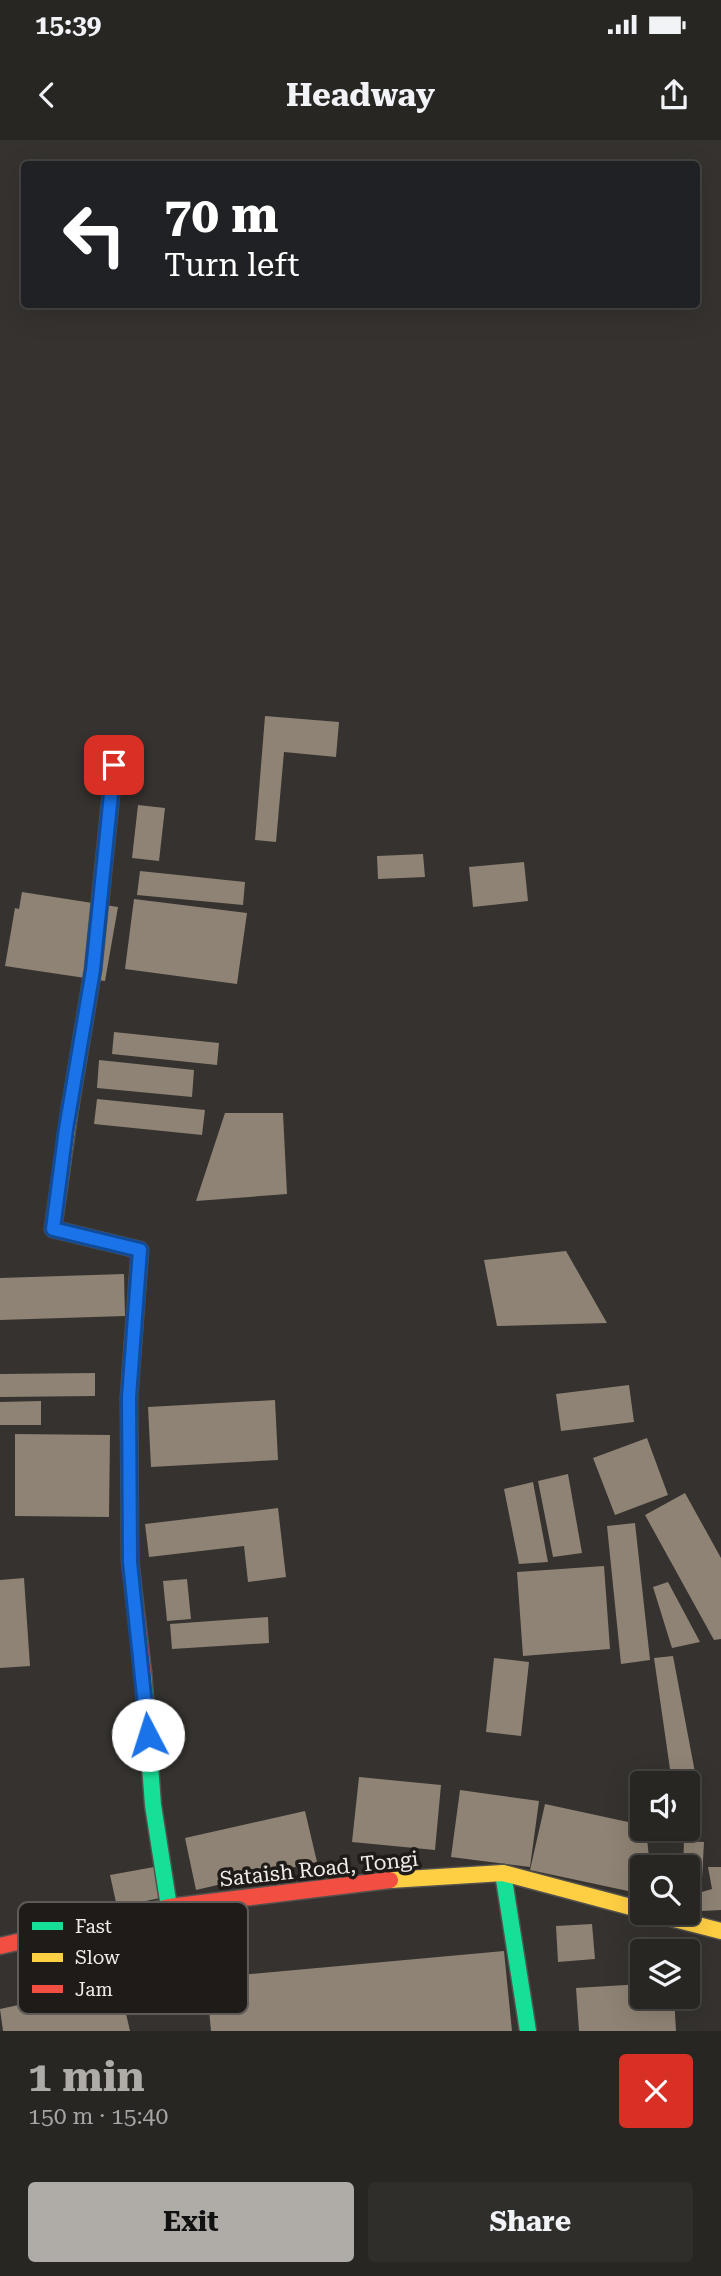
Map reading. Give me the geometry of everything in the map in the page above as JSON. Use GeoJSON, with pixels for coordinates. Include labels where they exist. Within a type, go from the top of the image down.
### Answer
{"type":"FeatureCollection","features":[{"type":"Feature","properties":{"kind":"street"},"geometry":{"type":"LineString","coordinates":[[114,765],[93,970],[66,1129],[53,1229],[140,1250],[129,1397],[130,1562],[142,1664],[153,1805],[168,1902]]}},
{"type":"Feature","properties":{"kind":"street"},"geometry":{"type":"LineString","coordinates":[[503,1873],[528,2031]]}},
{"type":"Feature","properties":{"kind":"street","name":"Sataish Road, Tongi"},"geometry":{"type":"LineString","coordinates":[[202,1902],[386,1880],[503,1873],[630,1907]]}},
{"type":"Feature","properties":{"kind":"street"},"geometry":{"type":"LineString","coordinates":[[698,1925],[721,1931]]}},
{"type":"Feature","properties":{"kind":"street","name":"Sataish Road, Tongi"},"geometry":{"type":"LineString","coordinates":[[0,1945],[18,1941]]}},
{"type":"Feature","properties":{"kind":"building"},"geometry":{"type":"Polygon","coordinates":[[[265,716],[339,722],[336,757],[284,752],[276,842],[255,840],[265,716]]]}},
{"type":"Feature","properties":{"kind":"building"},"geometry":{"type":"Polygon","coordinates":[[[138,805],[165,808],[159,861],[132,858],[138,805]]]}},
{"type":"Feature","properties":{"kind":"building"},"geometry":{"type":"Polygon","coordinates":[[[423,854],[425,877],[378,879],[377,856],[423,854]]]}},
{"type":"Feature","properties":{"kind":"building"},"geometry":{"type":"Polygon","coordinates":[[[524,862],[528,901],[473,907],[469,867],[524,862]]]}},
{"type":"Feature","properties":{"kind":"building"},"geometry":{"type":"Polygon","coordinates":[[[140,871],[245,882],[243,905],[137,895],[140,871]]]}},
{"type":"Feature","properties":{"kind":"building"},"geometry":{"type":"Polygon","coordinates":[[[22,892],[118,907],[105,981],[5,966],[15,908],[19,909],[22,892]]]}},
{"type":"Feature","properties":{"kind":"building"},"geometry":{"type":"Polygon","coordinates":[[[134,899],[247,913],[237,984],[125,969],[134,899]]]}},
{"type":"Feature","properties":{"kind":"building"},"geometry":{"type":"Polygon","coordinates":[[[114,1032],[219,1043],[217,1065],[112,1054],[114,1032]]]}},
{"type":"Feature","properties":{"kind":"building"},"geometry":{"type":"Polygon","coordinates":[[[99,1060],[194,1070],[192,1097],[97,1088],[99,1060]]]}},
{"type":"Feature","properties":{"kind":"building"},"geometry":{"type":"Polygon","coordinates":[[[97,1099],[205,1110],[202,1135],[94,1124],[97,1099]]]}},
{"type":"Feature","properties":{"kind":"building"},"geometry":{"type":"Polygon","coordinates":[[[225,1113],[283,1113],[287,1194],[196,1201],[225,1113]]]}},
{"type":"Feature","properties":{"kind":"building"},"geometry":{"type":"Polygon","coordinates":[[[566,1251],[607,1323],[497,1326],[484,1260],[566,1251]]]}},
{"type":"Feature","properties":{"kind":"building"},"geometry":{"type":"Polygon","coordinates":[[[124,1274],[125,1316],[0,1320],[0,1278],[124,1274]]]}},
{"type":"Feature","properties":{"kind":"building"},"geometry":{"type":"Polygon","coordinates":[[[95,1373],[95,1396],[0,1397],[0,1374],[95,1373]]]}},
{"type":"Feature","properties":{"kind":"building"},"geometry":{"type":"Polygon","coordinates":[[[629,1385],[634,1422],[561,1431],[556,1394],[629,1385]]]}},
{"type":"Feature","properties":{"kind":"building"},"geometry":{"type":"Polygon","coordinates":[[[275,1400],[278,1460],[151,1467],[148,1407],[275,1400]]]}},
{"type":"Feature","properties":{"kind":"building"},"geometry":{"type":"Polygon","coordinates":[[[41,1401],[41,1425],[0,1425],[0,1402],[41,1401]]]}},
{"type":"Feature","properties":{"kind":"building"},"geometry":{"type":"Polygon","coordinates":[[[15,1434],[110,1435],[109,1517],[15,1516],[15,1434]]]}},
{"type":"Feature","properties":{"kind":"building"},"geometry":{"type":"Polygon","coordinates":[[[647,1438],[668,1495],[615,1515],[593,1458],[647,1438]]]}},
{"type":"Feature","properties":{"kind":"building"},"geometry":{"type":"Polygon","coordinates":[[[568,1474],[582,1553],[553,1557],[538,1481],[568,1474]]]}},
{"type":"Feature","properties":{"kind":"building"},"geometry":{"type":"Polygon","coordinates":[[[533,1482],[548,1562],[519,1564],[504,1489],[533,1482]]]}},
{"type":"Feature","properties":{"kind":"building"},"geometry":{"type":"Polygon","coordinates":[[[685,1493],[721,1558],[721,1639],[714,1640],[645,1515],[685,1493]]]}},
{"type":"Feature","properties":{"kind":"building"},"geometry":{"type":"Polygon","coordinates":[[[278,1508],[286,1577],[248,1582],[244,1546],[149,1557],[145,1524],[278,1508]]]}},
{"type":"Feature","properties":{"kind":"building"},"geometry":{"type":"Polygon","coordinates":[[[635,1523],[650,1660],[621,1664],[607,1526],[635,1523]]]}},
{"type":"Feature","properties":{"kind":"building"},"geometry":{"type":"Polygon","coordinates":[[[604,1566],[610,1649],[523,1656],[517,1572],[604,1566]]]}},
{"type":"Feature","properties":{"kind":"building"},"geometry":{"type":"Polygon","coordinates":[[[24,1578],[30,1666],[0,1668],[0,1580],[24,1578]]]}},
{"type":"Feature","properties":{"kind":"building"},"geometry":{"type":"Polygon","coordinates":[[[187,1579],[191,1619],[167,1621],[163,1581],[187,1579]]]}},
{"type":"Feature","properties":{"kind":"building"},"geometry":{"type":"Polygon","coordinates":[[[668,1582],[700,1642],[672,1648],[653,1587],[668,1582]]]}},
{"type":"Feature","properties":{"kind":"building"},"geometry":{"type":"Polygon","coordinates":[[[268,1617],[269,1643],[172,1649],[170,1624],[268,1617]]]}},
{"type":"Feature","properties":{"kind":"building"},"geometry":{"type":"Polygon","coordinates":[[[673,1656],[695,1771],[670,1771],[654,1658],[673,1656]]]}},
{"type":"Feature","properties":{"kind":"building"},"geometry":{"type":"Polygon","coordinates":[[[494,1658],[529,1662],[521,1736],[486,1732],[494,1658]]]}},
{"type":"Feature","properties":{"kind":"building"},"geometry":{"type":"Polygon","coordinates":[[[359,1777],[441,1785],[435,1850],[352,1842],[359,1777]]]}},
{"type":"Feature","properties":{"kind":"building"},"geometry":{"type":"Polygon","coordinates":[[[460,1790],[539,1801],[530,1867],[451,1857],[460,1790]]]}},
{"type":"Feature","properties":{"kind":"building"},"geometry":{"type":"Polygon","coordinates":[[[545,1804],[630,1822],[630,1841],[647,1841],[649,1855],[630,1855],[630,1891],[530,1870],[545,1804]]]}},
{"type":"Feature","properties":{"kind":"building"},"geometry":{"type":"Polygon","coordinates":[[[305,1811],[317,1862],[196,1890],[185,1838],[305,1811]]]}},
{"type":"Feature","properties":{"kind":"building"},"geometry":{"type":"Polygon","coordinates":[[[684,1841],[704,1842],[702,1879],[700,1855],[683,1855],[684,1841]]]}},
{"type":"Feature","properties":{"kind":"building"},"geometry":{"type":"Polygon","coordinates":[[[154,1867],[160,1898],[141,1902],[116,1902],[110,1875],[154,1867]]]}},
{"type":"Feature","properties":{"kind":"building"},"geometry":{"type":"Polygon","coordinates":[[[708,1867],[721,1867],[721,1910],[702,1911],[700,1892],[712,1889],[708,1867]]]}},
{"type":"Feature","properties":{"kind":"building"},"geometry":{"type":"Polygon","coordinates":[[[592,1924],[595,1959],[558,1962],[556,1926],[592,1924]]]}},
{"type":"Feature","properties":{"kind":"building"},"geometry":{"type":"Polygon","coordinates":[[[504,1951],[512,2031],[211,2031],[209,2014],[248,2014],[248,1974],[504,1951]]]}},
{"type":"Feature","properties":{"kind":"building"},"geometry":{"type":"Polygon","coordinates":[[[630,1985],[630,2009],[675,2009],[676,2031],[579,2031],[576,1988],[630,1985]]]}},
{"type":"Feature","properties":{"kind":"building"},"geometry":{"type":"Polygon","coordinates":[[[18,2005],[18,2014],[126,2014],[130,2031],[3,2031],[0,2009],[18,2005]]]}},
{"type":"Feature","properties":{"kind":"traffic: fast"},"geometry":{"type":"LineString","coordinates":[[70,1108],[93,970],[114,765]]}},
{"type":"Feature","properties":{"kind":"traffic: fast"},"geometry":{"type":"LineString","coordinates":[[143,1672],[153,1805],[168,1902]]}},
{"type":"Feature","properties":{"kind":"traffic: fast"},"geometry":{"type":"LineString","coordinates":[[503,1873],[528,2031]]}},
{"type":"Feature","properties":{"kind":"traffic: slow"},"geometry":{"type":"LineString","coordinates":[[70,1108],[53,1229],[140,1250],[133,1343]]}},
{"type":"Feature","properties":{"kind":"traffic: slow"},"geometry":{"type":"LineString","coordinates":[[390,1880],[503,1873],[630,1907]]}},
{"type":"Feature","properties":{"kind":"traffic: slow"},"geometry":{"type":"LineString","coordinates":[[698,1925],[721,1931]]}},
{"type":"Feature","properties":{"kind":"traffic: jam"},"geometry":{"type":"LineString","coordinates":[[133,1343],[129,1397],[130,1561],[143,1672]]}},
{"type":"Feature","properties":{"kind":"traffic: jam"},"geometry":{"type":"LineString","coordinates":[[210,1902],[390,1880]]}},
{"type":"Feature","properties":{"kind":"traffic: jam"},"geometry":{"type":"LineString","coordinates":[[0,1946],[18,1942]]}},
{"type":"Feature","properties":{"kind":"route"},"geometry":{"type":"LineString","coordinates":[[114,765],[93,970],[66,1129],[53,1229],[140,1250],[129,1397],[130,1562],[148,1735]]}}]}
